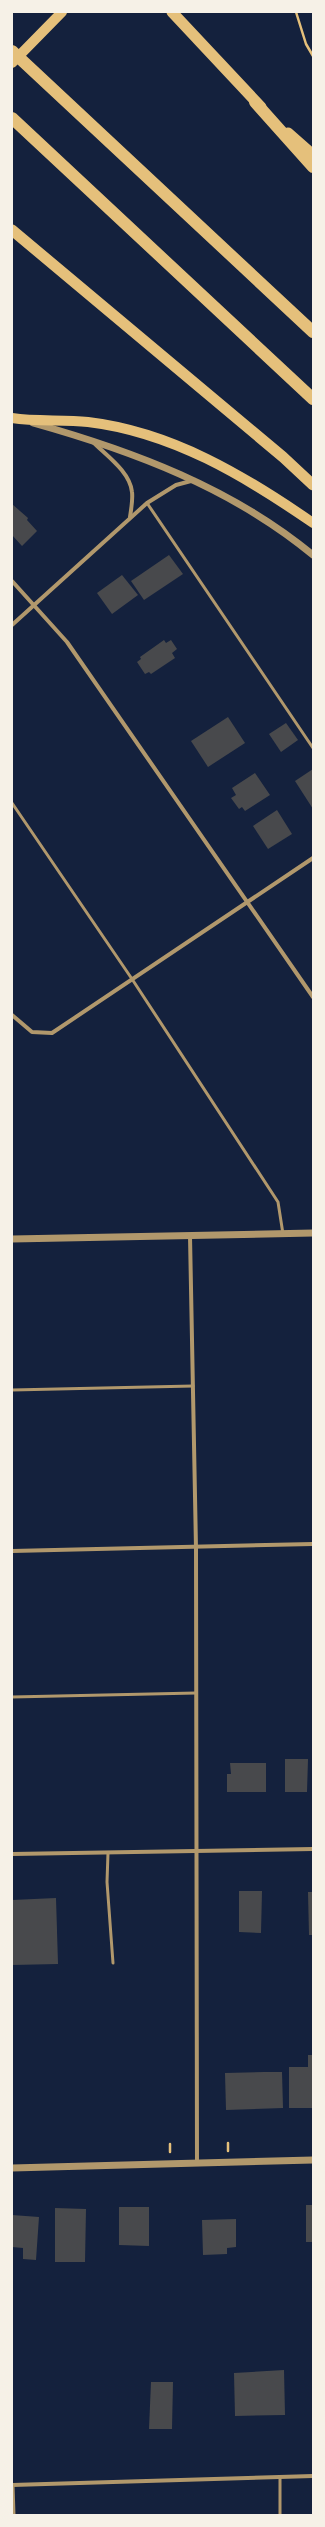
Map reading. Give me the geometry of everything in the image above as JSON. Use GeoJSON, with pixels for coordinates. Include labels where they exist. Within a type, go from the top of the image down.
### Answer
{"type":"FeatureCollection","features":[{"type":"Feature","properties":{"kind":"highway"},"geometry":{"type":"LineString","coordinates":[[172,12],[313,167]]}},
{"type":"Feature","properties":{"kind":"highway"},"geometry":{"type":"LineString","coordinates":[[12,51],[313,332]]}},
{"type":"Feature","properties":{"kind":"highway"},"geometry":{"type":"LineString","coordinates":[[255,102],[313,155]]}},
{"type":"Feature","properties":{"kind":"highway"},"geometry":{"type":"LineString","coordinates":[[12,118],[313,399]]}},
{"type":"Feature","properties":{"kind":"highway"},"geometry":{"type":"LineString","coordinates":[[12,230],[283,457],[313,485]]}},
{"type":"Feature","properties":{"kind":"main road"},"geometry":{"type":"LineString","coordinates":[[12,63],[62,12]]}},
{"type":"Feature","properties":{"kind":"main road"},"geometry":{"type":"LineString","coordinates":[[15,418],[88,422],[129,430],[171,443],[242,477],[313,523]]}},
{"type":"Feature","properties":{"kind":"street"},"geometry":{"type":"LineString","coordinates":[[15,418],[89,439],[194,480],[267,521],[313,555]]}},
{"type":"Feature","properties":{"kind":"street"},"geometry":{"type":"LineString","coordinates":[[89,439],[118,467],[128,480],[132,492],[130,517]]}},
{"type":"Feature","properties":{"kind":"street"},"geometry":{"type":"LineString","coordinates":[[12,625],[147,503],[176,485],[194,480]]}},
{"type":"Feature","properties":{"kind":"street"},"geometry":{"type":"LineString","coordinates":[[12,581],[67,642],[313,996]]}},
{"type":"Feature","properties":{"kind":"street"},"geometry":{"type":"LineString","coordinates":[[12,1014],[32,1032],[52,1034],[247,901],[313,858]]}},
{"type":"Feature","properties":{"kind":"street"},"geometry":{"type":"LineString","coordinates":[[12,1239],[313,1233]]}},
{"type":"Feature","properties":{"kind":"street"},"geometry":{"type":"LineString","coordinates":[[190,1236],[196,1548],[195,1851],[197,2165]]}},
{"type":"Feature","properties":{"kind":"street"},"geometry":{"type":"LineString","coordinates":[[12,1551],[196,1548],[313,1544]]}},
{"type":"Feature","properties":{"kind":"street"},"geometry":{"type":"LineString","coordinates":[[12,1854],[313,1849]]}},
{"type":"Feature","properties":{"kind":"street"},"geometry":{"type":"LineString","coordinates":[[12,2168],[197,2165],[313,2160]]}},
{"type":"Feature","properties":{"kind":"street"},"geometry":{"type":"LineString","coordinates":[[13,2485],[313,2476]]}},
{"type":"Feature","properties":{"kind":"lane"},"geometry":{"type":"LineString","coordinates":[[147,503],[313,748]]}},
{"type":"Feature","properties":{"kind":"lane"},"geometry":{"type":"LineString","coordinates":[[12,803],[132,979],[278,1202],[284,1234]]}},
{"type":"Feature","properties":{"kind":"lane"},"geometry":{"type":"LineString","coordinates":[[12,1390],[193,1386]]}},
{"type":"Feature","properties":{"kind":"lane"},"geometry":{"type":"LineString","coordinates":[[12,1697],[196,1693]]}},
{"type":"Feature","properties":{"kind":"lane"},"geometry":{"type":"LineString","coordinates":[[108,1853],[107,1882],[113,1964]]}},
{"type":"Feature","properties":{"kind":"lane"},"geometry":{"type":"LineString","coordinates":[[280,2477],[280,2515]]}},
{"type":"Feature","properties":{"kind":"lane"},"geometry":{"type":"LineString","coordinates":[[13,2485],[14,2515]]}},
{"type":"Feature","properties":{"kind":"path"},"geometry":{"type":"LineString","coordinates":[[296,12],[306,44],[313,56]]}},
{"type":"Feature","properties":{"kind":"building"},"geometry":{"type":"Polygon","coordinates":[[[12,504],[28,518],[27,520],[37,531],[22,546],[12,535],[12,504]]]}},
{"type":"Feature","properties":{"kind":"building"},"geometry":{"type":"Polygon","coordinates":[[[169,555],[183,574],[144,600],[131,581],[169,555]]]}},
{"type":"Feature","properties":{"kind":"building"},"geometry":{"type":"Polygon","coordinates":[[[122,575],[138,595],[112,614],[97,593],[122,575]]]}},
{"type":"Feature","properties":{"kind":"building"},"geometry":{"type":"Polygon","coordinates":[[[164,640],[166,643],[171,640],[177,649],[172,653],[175,658],[151,674],[149,672],[145,674],[137,662],[141,659],[140,657],[164,640]]]}},
{"type":"Feature","properties":{"kind":"building"},"geometry":{"type":"Polygon","coordinates":[[[228,717],[245,743],[208,767],[191,741],[228,717]]]}},
{"type":"Feature","properties":{"kind":"building"},"geometry":{"type":"Polygon","coordinates":[[[286,723],[298,740],[281,752],[269,734],[286,723]]]}},
{"type":"Feature","properties":{"kind":"building"},"geometry":{"type":"Polygon","coordinates":[[[313,769],[313,809],[295,781],[313,769]]]}},
{"type":"Feature","properties":{"kind":"building"},"geometry":{"type":"Polygon","coordinates":[[[255,773],[270,795],[245,811],[242,807],[239,809],[231,798],[236,795],[232,788],[255,773]]]}},
{"type":"Feature","properties":{"kind":"building"},"geometry":{"type":"Polygon","coordinates":[[[277,810],[292,834],[268,849],[253,826],[277,810]]]}},
{"type":"Feature","properties":{"kind":"building"},"geometry":{"type":"Polygon","coordinates":[[[285,1759],[308,1759],[307,1792],[285,1792],[285,1759]]]}},
{"type":"Feature","properties":{"kind":"building"},"geometry":{"type":"Polygon","coordinates":[[[230,1763],[266,1763],[266,1792],[227,1792],[227,1774],[231,1774],[230,1763]]]}},
{"type":"Feature","properties":{"kind":"building"},"geometry":{"type":"Polygon","coordinates":[[[239,1891],[262,1891],[261,1933],[239,1932],[239,1891]]]}},
{"type":"Feature","properties":{"kind":"building"},"geometry":{"type":"Polygon","coordinates":[[[308,1892],[313,1892],[313,1935],[309,1935],[308,1892]]]}},
{"type":"Feature","properties":{"kind":"building"},"geometry":{"type":"Polygon","coordinates":[[[56,1898],[58,1964],[12,1965],[12,1900],[56,1898]]]}},
{"type":"Feature","properties":{"kind":"building"},"geometry":{"type":"Polygon","coordinates":[[[308,2055],[313,2055],[313,2108],[289,2108],[289,2067],[308,2067],[308,2055]]]}},
{"type":"Feature","properties":{"kind":"building"},"geometry":{"type":"Polygon","coordinates":[[[282,2072],[283,2108],[226,2110],[225,2073],[282,2072]]]}},
{"type":"Feature","properties":{"kind":"building"},"geometry":{"type":"Polygon","coordinates":[[[306,2205],[313,2205],[313,2242],[306,2242],[306,2205]]]}},
{"type":"Feature","properties":{"kind":"building"},"geometry":{"type":"Polygon","coordinates":[[[119,2207],[149,2207],[149,2246],[119,2245],[119,2207]]]}},
{"type":"Feature","properties":{"kind":"building"},"geometry":{"type":"Polygon","coordinates":[[[55,2208],[86,2209],[85,2262],[55,2262],[55,2208]]]}},
{"type":"Feature","properties":{"kind":"building"},"geometry":{"type":"Polygon","coordinates":[[[12,2215],[39,2217],[36,2260],[23,2259],[23,2248],[12,2247],[12,2215]]]}},
{"type":"Feature","properties":{"kind":"building"},"geometry":{"type":"Polygon","coordinates":[[[236,2219],[236,2247],[227,2248],[227,2254],[203,2255],[202,2220],[236,2219]]]}},
{"type":"Feature","properties":{"kind":"building"},"geometry":{"type":"Polygon","coordinates":[[[284,2370],[285,2415],[235,2416],[234,2373],[284,2370]]]}},
{"type":"Feature","properties":{"kind":"building"},"geometry":{"type":"Polygon","coordinates":[[[151,2382],[173,2382],[172,2429],[149,2429],[151,2382]]]}}]}
